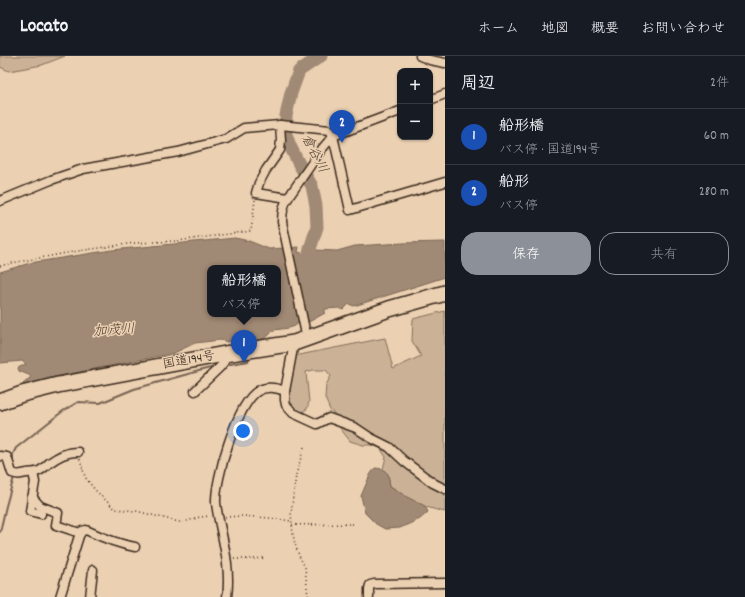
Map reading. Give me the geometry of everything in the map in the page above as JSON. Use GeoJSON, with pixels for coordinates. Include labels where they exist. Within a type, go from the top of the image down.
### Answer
{"type":"FeatureCollection","features":[{"type":"Feature","properties":{"kind":"highway","name":"国道194号"},"geometry":{"type":"LineString","coordinates":[[0,402],[58,384],[225,354],[302,338],[389,309],[445,293]]}},
{"type":"Feature","properties":{"kind":"street"},"geometry":{"type":"LineString","coordinates":[[420,56],[445,63]]}},
{"type":"Feature","properties":{"kind":"street"},"geometry":{"type":"LineString","coordinates":[[433,99],[445,94]]}},
{"type":"Feature","properties":{"kind":"street"},"geometry":{"type":"LineString","coordinates":[[397,112],[333,136],[321,150],[288,198],[283,209],[282,216],[302,338],[285,391],[285,400],[286,405],[293,413],[317,424],[329,418],[356,428],[389,447],[433,484],[445,489]]}},
{"type":"Feature","properties":{"kind":"street"},"geometry":{"type":"LineString","coordinates":[[280,125],[280,150],[266,170],[256,193],[288,198]]}},
{"type":"Feature","properties":{"kind":"street"},"geometry":{"type":"LineString","coordinates":[[0,201],[51,180],[83,169],[178,152],[226,139],[244,128],[280,125],[330,130],[333,136],[350,210],[445,182]]}},
{"type":"Feature","properties":{"kind":"street"},"geometry":{"type":"LineString","coordinates":[[195,391],[220,367],[224,362],[225,354]]}},
{"type":"Feature","properties":{"kind":"street"},"geometry":{"type":"LineString","coordinates":[[227,597],[227,559],[216,503],[221,468],[239,416],[253,395],[266,388],[285,391]]}},
{"type":"Feature","properties":{"kind":"street"},"geometry":{"type":"LineString","coordinates":[[0,456],[7,457],[12,473],[17,475],[40,471],[51,462],[72,451],[78,452]]}},
{"type":"Feature","properties":{"kind":"street"},"geometry":{"type":"LineString","coordinates":[[33,473],[35,482],[30,511],[42,514]]}},
{"type":"Feature","properties":{"kind":"street"},"geometry":{"type":"LineString","coordinates":[[32,497],[40,506],[58,513],[56,525],[80,534]]}},
{"type":"Feature","properties":{"kind":"street"},"geometry":{"type":"LineString","coordinates":[[60,597],[79,536],[82,531],[86,530],[126,546],[134,547]]}},
{"type":"Feature","properties":{"kind":"street"},"geometry":{"type":"LineString","coordinates":[[90,597],[93,570]]}},
{"type":"Feature","properties":{"kind":"street"},"geometry":{"type":"LineString","coordinates":[[369,597],[370,585],[374,584],[445,583]]}},
{"type":"Feature","properties":{"kind":"path"},"geometry":{"type":"LineString","coordinates":[[0,266],[78,250],[135,243],[177,241],[251,231],[256,193]]}},
{"type":"Feature","properties":{"kind":"path"},"geometry":{"type":"LineString","coordinates":[[304,447],[296,475],[291,521],[295,544],[305,567],[308,597]]}},
{"type":"Feature","properties":{"kind":"path"},"geometry":{"type":"LineString","coordinates":[[78,452],[85,477],[95,490],[115,509],[136,511],[179,522],[200,517],[218,516],[244,516],[291,521]]}},
{"type":"Feature","properties":{"kind":"path"},"geometry":{"type":"LineString","coordinates":[[292,525],[354,524]]}},
{"type":"Feature","properties":{"kind":"path"},"geometry":{"type":"LineString","coordinates":[[227,559],[266,558]]}},
{"type":"Feature","properties":{"kind":"shaded area"},"geometry":{"type":"Polygon","coordinates":[[[0,56],[65,56],[42,65],[9,71],[0,67],[0,56]]]}},
{"type":"Feature","properties":{"kind":"shaded area"},"geometry":{"type":"Polygon","coordinates":[[[445,311],[445,512],[415,502],[390,486],[388,474],[383,469],[386,457],[380,448],[350,441],[340,428],[339,418],[330,410],[325,398],[326,385],[331,376],[326,370],[313,370],[306,372],[309,402],[307,409],[302,412],[296,411],[292,407],[289,386],[294,356],[385,338],[393,369],[421,356],[412,341],[413,319],[445,311]]]}},
{"type":"Feature","properties":{"kind":"water","name":"加茂川"},"geometry":{"type":"Polygon","coordinates":[[[235,238],[249,241],[269,249],[299,247],[298,252],[312,256],[315,250],[337,251],[355,246],[445,242],[445,277],[354,306],[349,304],[343,310],[339,308],[325,309],[325,313],[307,323],[274,330],[266,338],[252,342],[236,339],[228,342],[220,340],[195,343],[174,353],[54,377],[22,386],[31,376],[19,371],[18,368],[26,364],[22,361],[0,363],[0,272],[30,263],[112,250],[235,238]]]}},
{"type":"Feature","properties":{"kind":"water"},"geometry":{"type":"Polygon","coordinates":[[[375,468],[383,469],[388,474],[390,486],[425,506],[428,512],[420,519],[400,528],[385,529],[376,524],[365,513],[361,496],[370,475],[375,468]]]}},
{"type":"Feature","properties":{"kind":"waterway","name":"倉谷川"},"geometry":{"type":"LineString","coordinates":[[306,273],[310,249],[317,227],[316,206],[312,186],[290,146],[286,134],[286,116],[291,93],[299,71],[321,56]]}},
{"type":"Feature","properties":{"kind":"waterway"},"geometry":{"type":"LineString","coordinates":[[225,365],[248,361],[250,355]]}},
{"type":"Feature","properties":{"kind":"waterway"},"geometry":{"type":"LineString","coordinates":[[13,463],[13,454],[16,448],[63,411],[78,402],[100,403],[134,389],[216,367]]}},
{"type":"Feature","properties":{"kind":"waterway"},"geometry":{"type":"LineString","coordinates":[[0,532],[14,477]]}},
{"type":"Feature","properties":{"kind":"place","name":"船形"},"geometry":{"type":"Point","coordinates":[342,143]}},
{"type":"Feature","properties":{"kind":"place","name":"船形橋"},"geometry":{"type":"Point","coordinates":[244,363]}}]}
